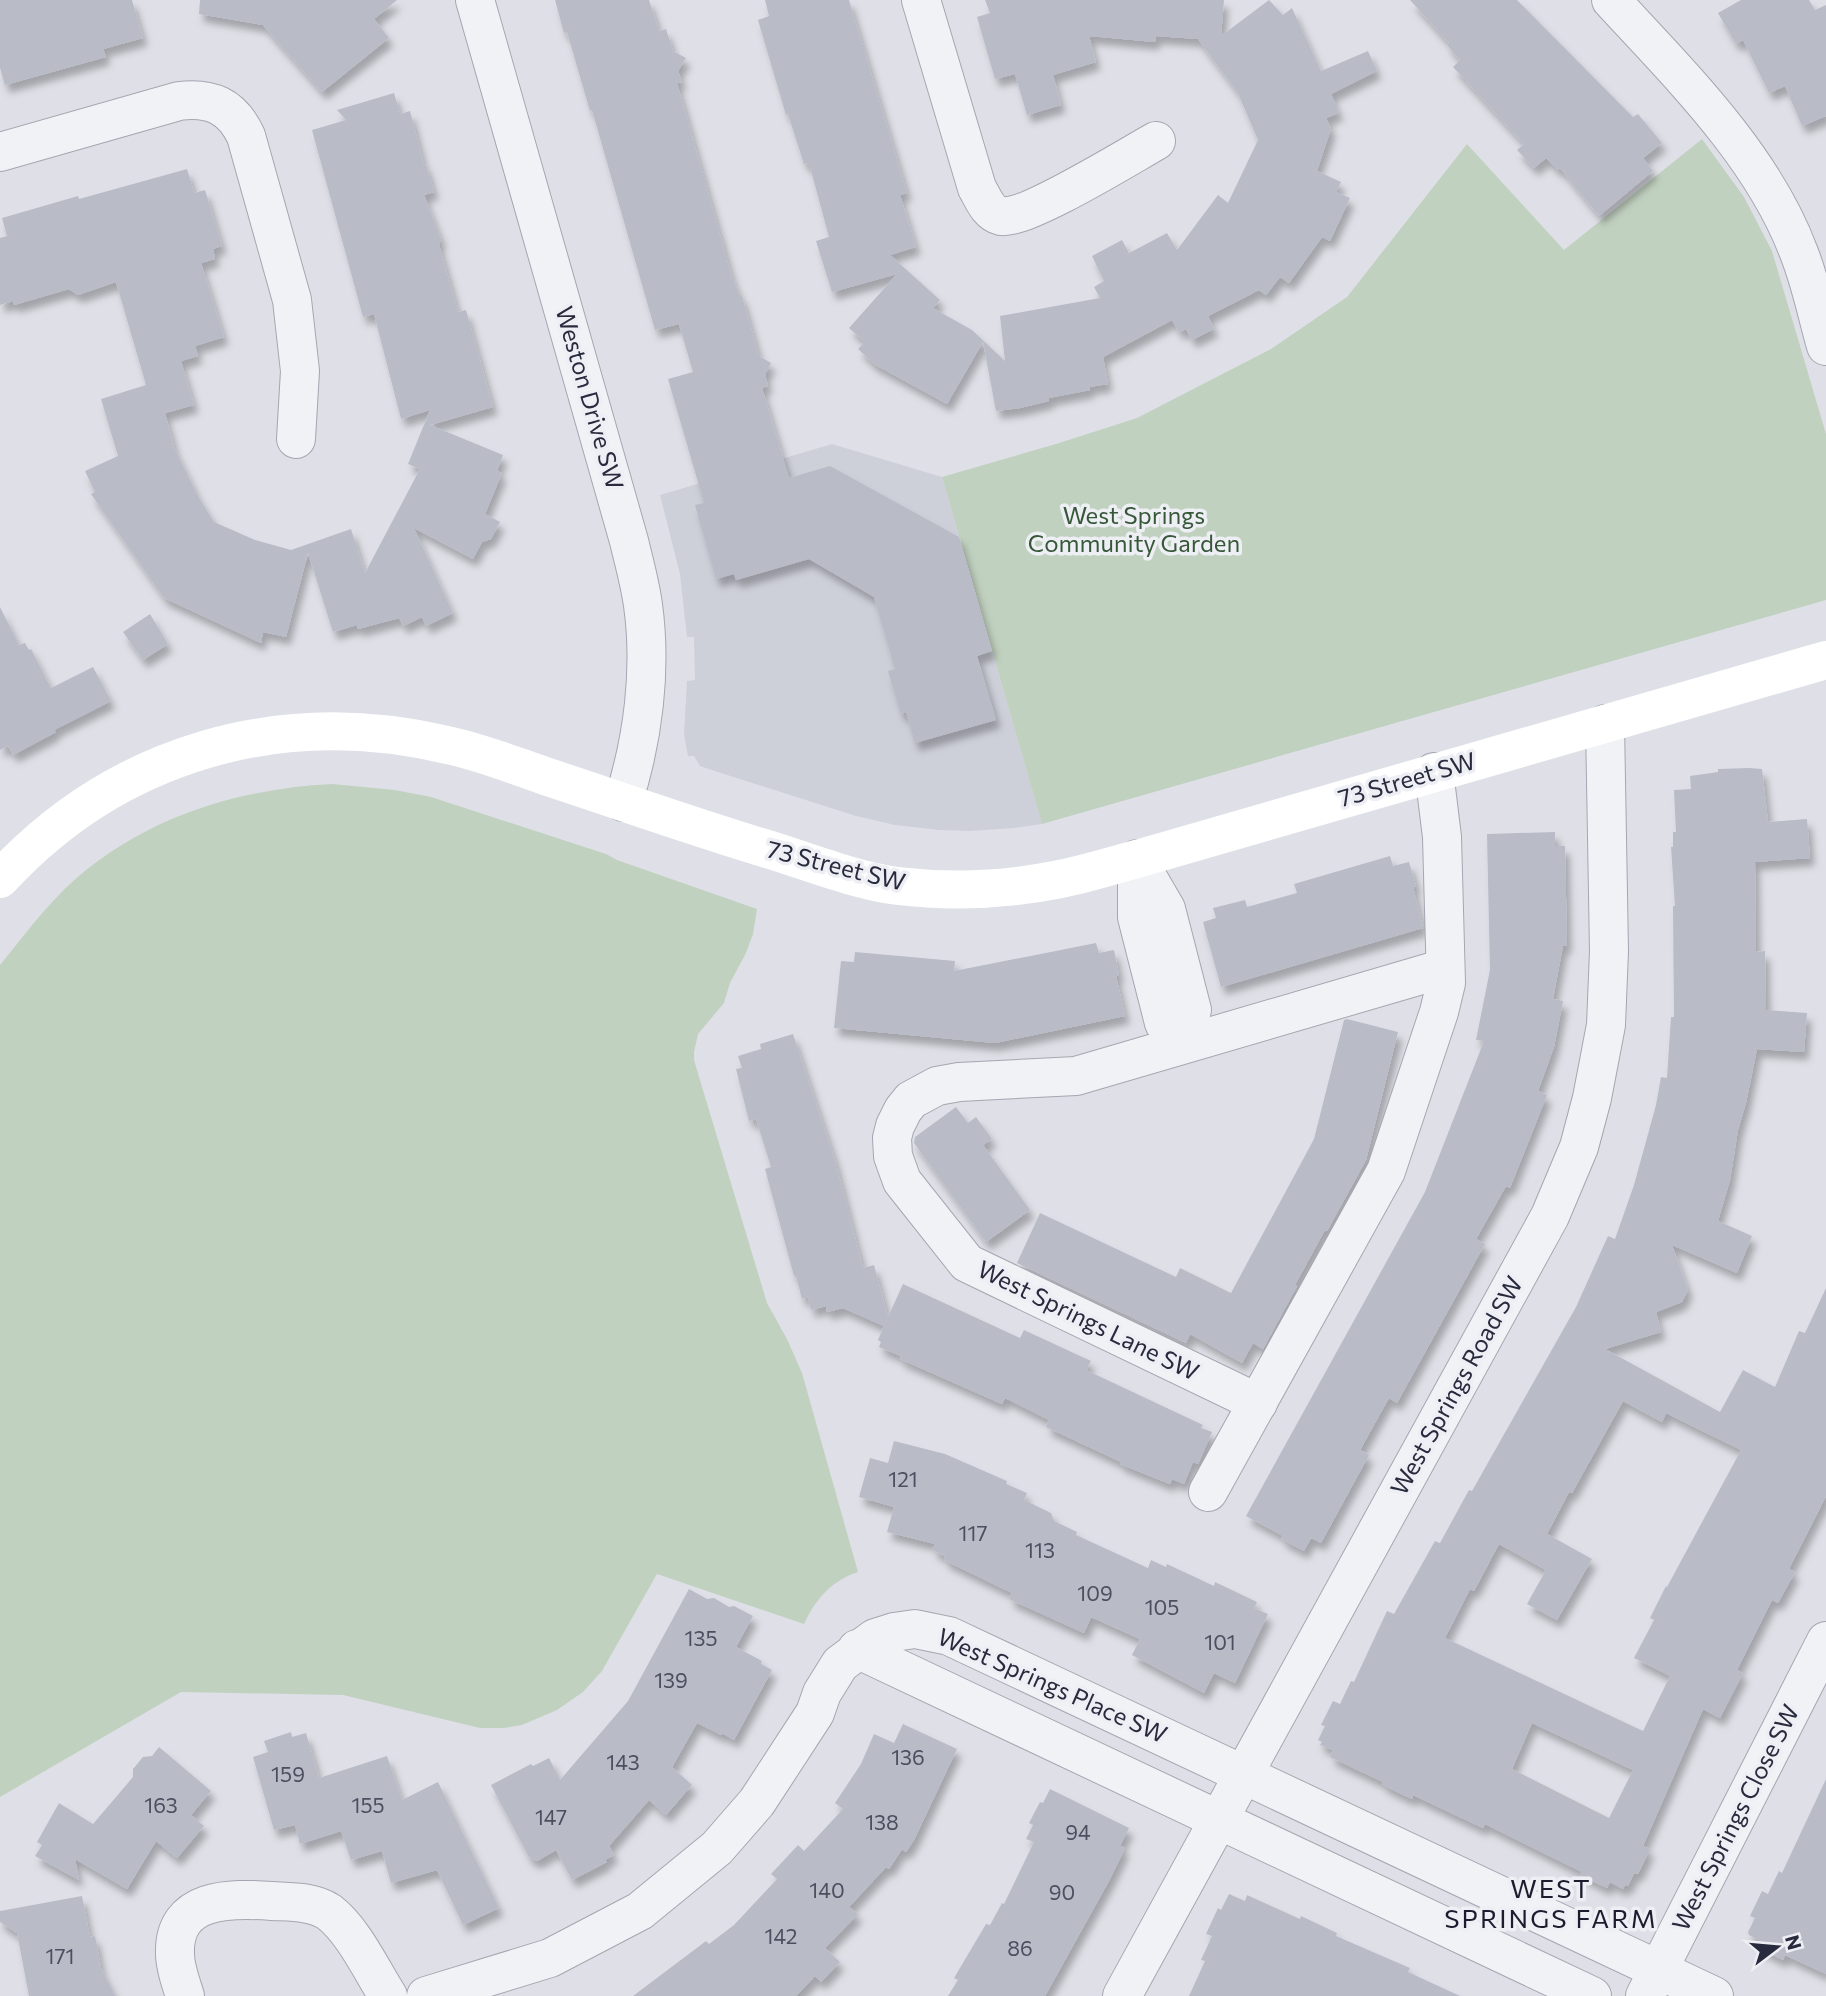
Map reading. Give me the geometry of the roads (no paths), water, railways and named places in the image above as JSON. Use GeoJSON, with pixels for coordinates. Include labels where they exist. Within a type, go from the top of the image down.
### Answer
{"type":"FeatureCollection","features":[{"type":"Feature","properties":{"kind":"street","name":"Weston Drive SW"},"geometry":{"type":"LineString","coordinates":[[475,0],[626,528],[643,605],[645,695],[634,768],[623,802]]}},
{"type":"Feature","properties":{"kind":"street"},"geometry":{"type":"LineString","coordinates":[[921,0],[977,188],[993,212],[1000,216],[1012,216],[1038,206],[1156,141]]}},
{"type":"Feature","properties":{"kind":"street"},"geometry":{"type":"LineString","coordinates":[[1611,0],[1708,105],[1763,183],[1800,254],[1826,346]]}},
{"type":"Feature","properties":{"kind":"street"},"geometry":{"type":"LineString","coordinates":[[0,152],[179,101],[207,100],[229,110],[246,136],[292,300],[300,371],[296,439]]}},
{"type":"Feature","properties":{"kind":"street","name":"73 Street SW"},"geometry":{"type":"LineString","coordinates":[[4,867],[57,825],[103,794],[156,767],[193,751],[278,733],[318,730],[389,735],[447,745],[728,838],[896,886],[967,890],[1007,886],[1056,880],[1137,859],[1826,660]]}},
{"type":"Feature","properties":{"kind":"street","name":"West Springs Road SW"},"geometry":{"type":"LineString","coordinates":[[1122,1996],[1550,1216],[1579,1147],[1592,1098],[1606,1025],[1609,951],[1605,724]]}},
{"type":"Feature","properties":{"kind":"street"},"geometry":{"type":"LineString","coordinates":[[1208,1492],[1385,1171],[1439,1012],[1446,983],[1442,837],[1434,772]]}},
{"type":"Feature","properties":{"kind":"street"},"geometry":{"type":"LineString","coordinates":[[1137,859],[1167,909],[1192,1010],[1184,1042]]}},
{"type":"Feature","properties":{"kind":"street","name":"West Springs Lane SW"},"geometry":{"type":"LineString","coordinates":[[1258,1403],[967,1263],[902,1181],[893,1156],[892,1138],[903,1110],[911,1100],[937,1086],[958,1082],[1076,1076],[1184,1042],[1445,968]]}},
{"type":"Feature","properties":{"kind":"street","name":"West Springs Place SW"},"geometry":{"type":"LineString","coordinates":[[426,1996],[550,1958],[640,1911],[717,1847],[757,1802],[815,1713],[822,1692],[840,1664],[875,1638],[915,1629],[949,1636],[1244,1774],[1652,1983],[1714,1996]]}},
{"type":"Feature","properties":{"kind":"street","name":"West Springs Close SW"},"geometry":{"type":"LineString","coordinates":[[1652,1983],[1826,1641]]}},
{"type":"Feature","properties":{"kind":"street","name":"West Springs Place SW"},"geometry":{"type":"LineString","coordinates":[[857,1650],[1592,1996]]}},
{"type":"Feature","properties":{"kind":"street"},"geometry":{"type":"LineString","coordinates":[[185,1996],[175,1956],[176,1935],[187,1917],[206,1904],[224,1899],[302,1903],[316,1905],[328,1912],[351,1938],[388,1996]]}},
{"type":"Feature","properties":{"kind":"district","name":"WEST SPRINGS FARM"},"geometry":{"type":"Point","coordinates":[1551,1904]}},
{"type":"Feature","properties":{"kind":"park label","name":"West Springs Community Garden"},"geometry":{"type":"Point","coordinates":[1134,530]}}]}
